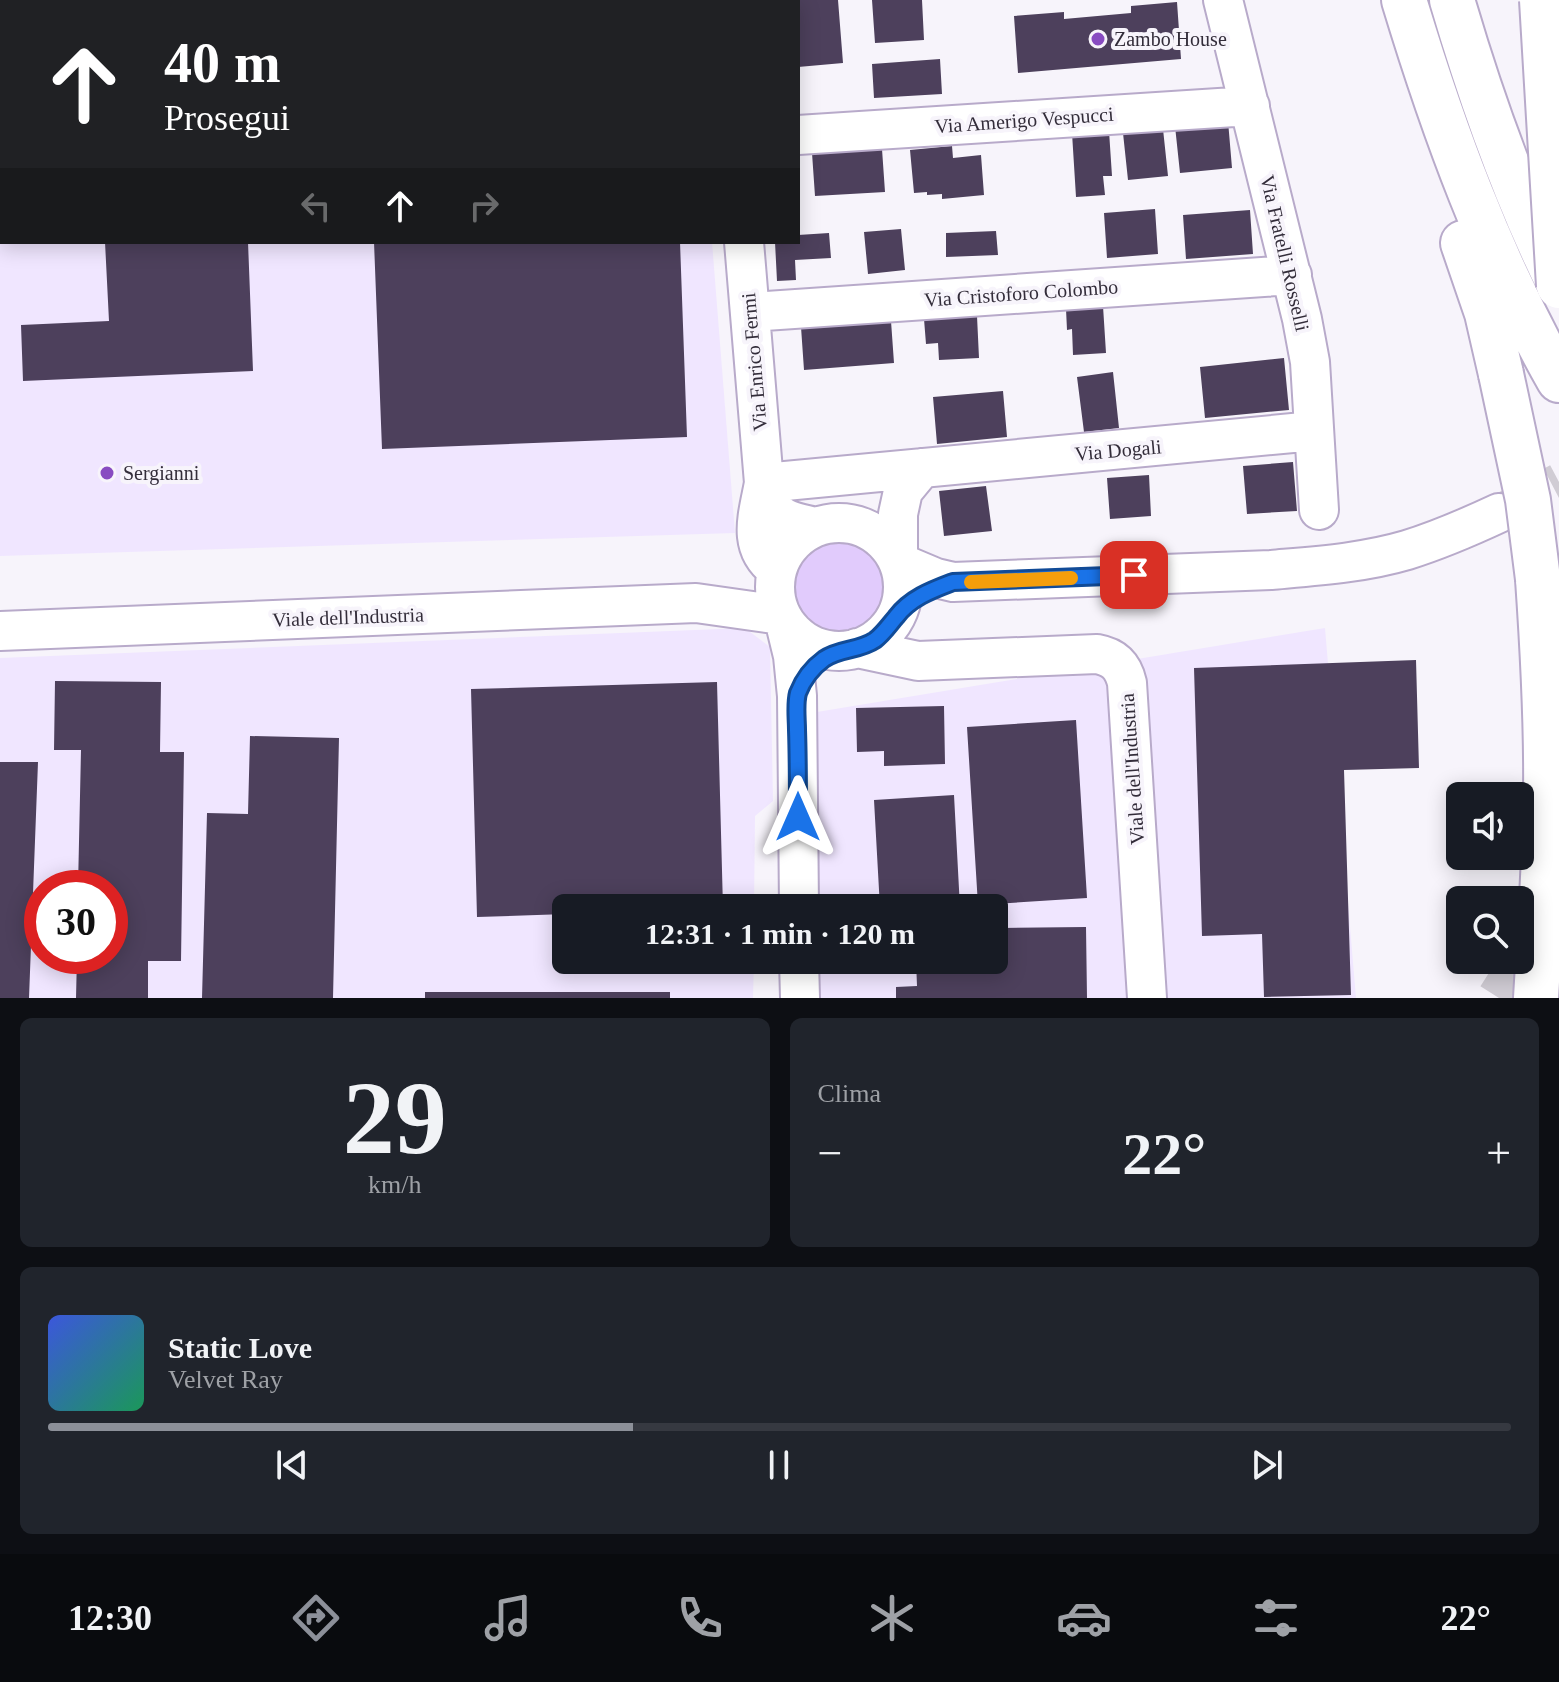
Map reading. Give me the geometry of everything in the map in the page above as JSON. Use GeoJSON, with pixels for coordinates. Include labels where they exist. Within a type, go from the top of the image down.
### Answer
{"type":"FeatureCollection","features":[{"type":"Feature","properties":{"kind":"highway"},"geometry":{"type":"LineString","coordinates":[[1404,0],[1454,153],[1500,266],[1550,365]]}},
{"type":"Feature","properties":{"kind":"highway"},"geometry":{"type":"LineString","coordinates":[[1404,0],[1459,229],[1487,313],[1528,500],[1538,579],[1546,792],[1536,998]]}},
{"type":"Feature","properties":{"kind":"highway"},"geometry":{"type":"LineString","coordinates":[[1452,0],[1490,119],[1559,285]]}},
{"type":"Feature","properties":{"kind":"highway"},"geometry":{"type":"LineString","coordinates":[[1542,0],[1559,285]]}},
{"type":"Feature","properties":{"kind":"highway"},"geometry":{"type":"LineString","coordinates":[[1550,0],[1559,14]]}},
{"type":"Feature","properties":{"kind":"street","name":"Via Fratelli Rosselli"},"geometry":{"type":"LineString","coordinates":[[1223,0],[1292,275],[1310,362],[1319,510]]}},
{"type":"Feature","properties":{"kind":"street","name":"Via Amerigo Vespucci"},"geometry":{"type":"LineString","coordinates":[[800,135],[1250,106]]}},
{"type":"Feature","properties":{"kind":"street","name":"Via Enrico Fermi"},"geometry":{"type":"LineString","coordinates":[[744,244],[768,502],[778,514],[817,527]]}},
{"type":"Feature","properties":{"kind":"street","name":"Via Cristoforo Colombo"},"geometry":{"type":"LineString","coordinates":[[750,312],[1292,275]]}},
{"type":"Feature","properties":{"kind":"street","name":"Via Dogali"},"geometry":{"type":"LineString","coordinates":[[764,483],[1314,431]]}},
{"type":"Feature","properties":{"kind":"street"},"geometry":{"type":"LineString","coordinates":[[896,616],[903,586],[898,562],[900,503],[903,491],[922,468]]}},
{"type":"Feature","properties":{"kind":"street","name":"Via Enrico Fermi"},"geometry":{"type":"LineString","coordinates":[[764,483],[758,514],[757,544],[761,555],[777,572]]}},
{"type":"Feature","properties":{"kind":"street"},"geometry":{"type":"LineString","coordinates":[[799,894],[797,696],[793,656],[775,595],[781,559],[790,545],[804,534],[817,527],[838,523],[863,528],[887,545],[898,562],[953,582],[1319,566],[1405,551],[1499,513]]}},
{"type":"Feature","properties":{"kind":"street","name":"Viale dell'Industria"},"geometry":{"type":"LineString","coordinates":[[696,603],[777,572]]}},
{"type":"Feature","properties":{"kind":"street"},"geometry":{"type":"LineString","coordinates":[[797,696],[818,664],[880,636],[912,601],[953,582]]}},
{"type":"Feature","properties":{"kind":"street","name":"Viale dell'Industria"},"geometry":{"type":"LineString","coordinates":[[0,631],[696,603],[783,619]]}},
{"type":"Feature","properties":{"kind":"street"},"geometry":{"type":"LineString","coordinates":[[783,619],[800,639],[811,645],[829,651],[848,650]]}},
{"type":"Feature","properties":{"kind":"street","name":"Viale dell'Industria"},"geometry":{"type":"LineString","coordinates":[[848,650],[918,661],[1097,654],[1120,665],[1127,683],[1147,998]]}},
{"type":"Feature","properties":{"kind":"street"},"geometry":{"type":"LineString","coordinates":[[799,974],[800,998]]}},
{"type":"Feature","properties":{"kind":"shaded area"},"geometry":{"type":"Polygon","coordinates":[[[0,244],[712,244],[735,533],[0,556],[0,244]]]}},
{"type":"Feature","properties":{"kind":"shaded area"},"geometry":{"type":"Polygon","coordinates":[[[832,540],[850,540],[868,548],[881,561],[889,579],[886,607],[868,628],[850,636],[832,636],[814,628],[801,615],[793,597],[793,579],[801,561],[814,548],[832,540]]]}},
{"type":"Feature","properties":{"kind":"shaded area"},"geometry":{"type":"Polygon","coordinates":[[[745,628],[770,647],[773,801],[755,816],[754,894],[552,894],[552,974],[754,974],[753,998],[0,998],[0,658],[745,628]]]}},
{"type":"Feature","properties":{"kind":"shaded area"},"geometry":{"type":"Polygon","coordinates":[[[1325,628],[1356,998],[817,998],[817,974],[1008,974],[1008,894],[817,894],[817,712],[1325,628]]]}},
{"type":"Feature","properties":{"kind":"building"},"geometry":{"type":"Polygon","coordinates":[[[800,0],[838,0],[843,63],[800,67],[800,0]]]}},
{"type":"Feature","properties":{"kind":"building"},"geometry":{"type":"Polygon","coordinates":[[[872,0],[922,0],[924,40],[875,43],[872,0]]]}},
{"type":"Feature","properties":{"kind":"building","name":"Zambo House"},"geometry":{"type":"Polygon","coordinates":[[[1177,2],[1181,59],[1018,73],[1014,16],[1064,12],[1064,19],[1131,13],[1131,6],[1177,2]]]}},
{"type":"Feature","properties":{"kind":"building"},"geometry":{"type":"Polygon","coordinates":[[[940,59],[942,94],[874,98],[872,64],[940,59]]]}},
{"type":"Feature","properties":{"kind":"building"},"geometry":{"type":"Polygon","coordinates":[[[1228,121],[1232,168],[1180,173],[1175,126],[1228,121]]]}},
{"type":"Feature","properties":{"kind":"building"},"geometry":{"type":"Polygon","coordinates":[[[1163,129],[1168,176],[1128,180],[1123,133],[1163,129]]]}},
{"type":"Feature","properties":{"kind":"building"},"geometry":{"type":"Polygon","coordinates":[[[1109,131],[1112,176],[1103,176],[1105,195],[1076,197],[1072,133],[1109,131]]]}},
{"type":"Feature","properties":{"kind":"building"},"geometry":{"type":"Polygon","coordinates":[[[952,146],[953,158],[981,155],[984,195],[942,199],[942,194],[914,193],[910,150],[952,146]]]}},
{"type":"Feature","properties":{"kind":"building"},"geometry":{"type":"Polygon","coordinates":[[[882,149],[885,192],[815,196],[812,153],[882,149]]]}},
{"type":"Feature","properties":{"kind":"building"},"geometry":{"type":"Polygon","coordinates":[[[1155,209],[1158,254],[1107,258],[1104,213],[1155,209]]]}},
{"type":"Feature","properties":{"kind":"building"},"geometry":{"type":"Polygon","coordinates":[[[1250,210],[1253,254],[1186,259],[1183,215],[1250,210]]]}},
{"type":"Feature","properties":{"kind":"building"},"geometry":{"type":"Polygon","coordinates":[[[901,229],[905,270],[868,274],[864,232],[901,229]]]}},
{"type":"Feature","properties":{"kind":"building"},"geometry":{"type":"Polygon","coordinates":[[[996,231],[998,255],[946,257],[946,233],[996,231]]]}},
{"type":"Feature","properties":{"kind":"building"},"geometry":{"type":"Polygon","coordinates":[[[829,233],[831,258],[795,260],[796,280],[777,281],[775,244],[800,244],[800,235],[829,233]]]}},
{"type":"Feature","properties":{"kind":"building"},"geometry":{"type":"Polygon","coordinates":[[[105,244],[248,244],[253,371],[23,381],[21,325],[109,321],[105,244]]]}},
{"type":"Feature","properties":{"kind":"building"},"geometry":{"type":"Polygon","coordinates":[[[374,244],[680,244],[687,437],[382,449],[374,244]]]}},
{"type":"Feature","properties":{"kind":"building"},"geometry":{"type":"Polygon","coordinates":[[[1103,306],[1106,353],[1073,355],[1072,329],[1067,330],[1066,309],[1103,306]]]}},
{"type":"Feature","properties":{"kind":"building"},"geometry":{"type":"Polygon","coordinates":[[[977,316],[979,358],[939,360],[938,343],[926,344],[924,319],[977,316]]]}},
{"type":"Feature","properties":{"kind":"building"},"geometry":{"type":"Polygon","coordinates":[[[891,321],[894,363],[804,370],[801,327],[891,321]]]}},
{"type":"Feature","properties":{"kind":"building"},"geometry":{"type":"Polygon","coordinates":[[[1284,358],[1289,410],[1205,418],[1200,367],[1284,358]]]}},
{"type":"Feature","properties":{"kind":"building"},"geometry":{"type":"Polygon","coordinates":[[[1113,372],[1119,428],[1084,432],[1077,377],[1113,372]]]}},
{"type":"Feature","properties":{"kind":"building"},"geometry":{"type":"Polygon","coordinates":[[[1003,391],[1007,437],[937,444],[933,397],[1003,391]]]}},
{"type":"Feature","properties":{"kind":"building"},"geometry":{"type":"Polygon","coordinates":[[[1293,462],[1297,511],[1247,514],[1243,466],[1293,462]]]}},
{"type":"Feature","properties":{"kind":"building"},"geometry":{"type":"Polygon","coordinates":[[[1149,475],[1151,516],[1110,519],[1107,478],[1149,475]]]}},
{"type":"Feature","properties":{"kind":"building"},"geometry":{"type":"Polygon","coordinates":[[[986,486],[992,531],[944,536],[939,491],[986,486]]]}},
{"type":"Feature","properties":{"kind":"building"},"geometry":{"type":"Polygon","coordinates":[[[1416,660],[1419,768],[1344,770],[1351,995],[1264,997],[1262,934],[1202,936],[1194,668],[1416,660]]]}},
{"type":"Feature","properties":{"kind":"building"},"geometry":{"type":"Polygon","coordinates":[[[55,681],[161,682],[160,752],[184,752],[181,961],[148,961],[148,998],[76,998],[77,974],[128,974],[128,870],[78,870],[81,750],[54,750],[55,681]]]}},
{"type":"Feature","properties":{"kind":"building"},"geometry":{"type":"Polygon","coordinates":[[[717,682],[723,894],[552,894],[552,914],[477,917],[471,689],[717,682]]]}},
{"type":"Feature","properties":{"kind":"building"},"geometry":{"type":"Polygon","coordinates":[[[944,706],[945,764],[884,766],[884,751],[857,752],[856,708],[944,706]]]}},
{"type":"Feature","properties":{"kind":"building"},"geometry":{"type":"Polygon","coordinates":[[[1076,720],[1087,898],[1008,903],[1008,894],[977,894],[967,727],[1076,720]]]}},
{"type":"Feature","properties":{"kind":"building"},"geometry":{"type":"Polygon","coordinates":[[[250,736],[339,738],[333,998],[202,998],[207,813],[248,814],[250,736]]]}},
{"type":"Feature","properties":{"kind":"building"},"geometry":{"type":"Polygon","coordinates":[[[0,762],[38,762],[34,870],[24,870],[24,974],[30,974],[29,998],[0,998],[0,762]]]}},
{"type":"Feature","properties":{"kind":"building"},"geometry":{"type":"Polygon","coordinates":[[[954,795],[959,894],[879,894],[874,800],[954,795]]]}},
{"type":"Feature","properties":{"kind":"building"},"geometry":{"type":"Polygon","coordinates":[[[1086,927],[1087,998],[896,998],[896,987],[917,986],[917,974],[1008,974],[1008,928],[1086,927]]]}},
{"type":"Feature","properties":{"kind":"building"},"geometry":{"type":"Polygon","coordinates":[[[425,992],[670,992],[670,998],[425,998],[425,992]]]}},
{"type":"Feature","properties":{"kind":"tunnel"},"geometry":{"type":"LineString","coordinates":[[1502,512],[1559,482]]}},
{"type":"Feature","properties":{"kind":"tunnel"},"geometry":{"type":"LineString","coordinates":[[1499,998],[1552,924]]}},
{"type":"Feature","properties":{"kind":"slow traffic"},"geometry":{"type":"LineString","coordinates":[[971,582],[1071,578]]}},
{"type":"Feature","properties":{"kind":"place","name":"Zambo House"},"geometry":{"type":"Point","coordinates":[1098,39]}},
{"type":"Feature","properties":{"kind":"place","name":"Sergianni"},"geometry":{"type":"Point","coordinates":[107,473]}},
{"type":"Feature","properties":{"kind":"route"},"geometry":{"type":"LineString","coordinates":[[798,817],[797,696],[807,677],[826,658],[838,651],[870,643],[912,601],[953,582],[1134,575]]}}]}
